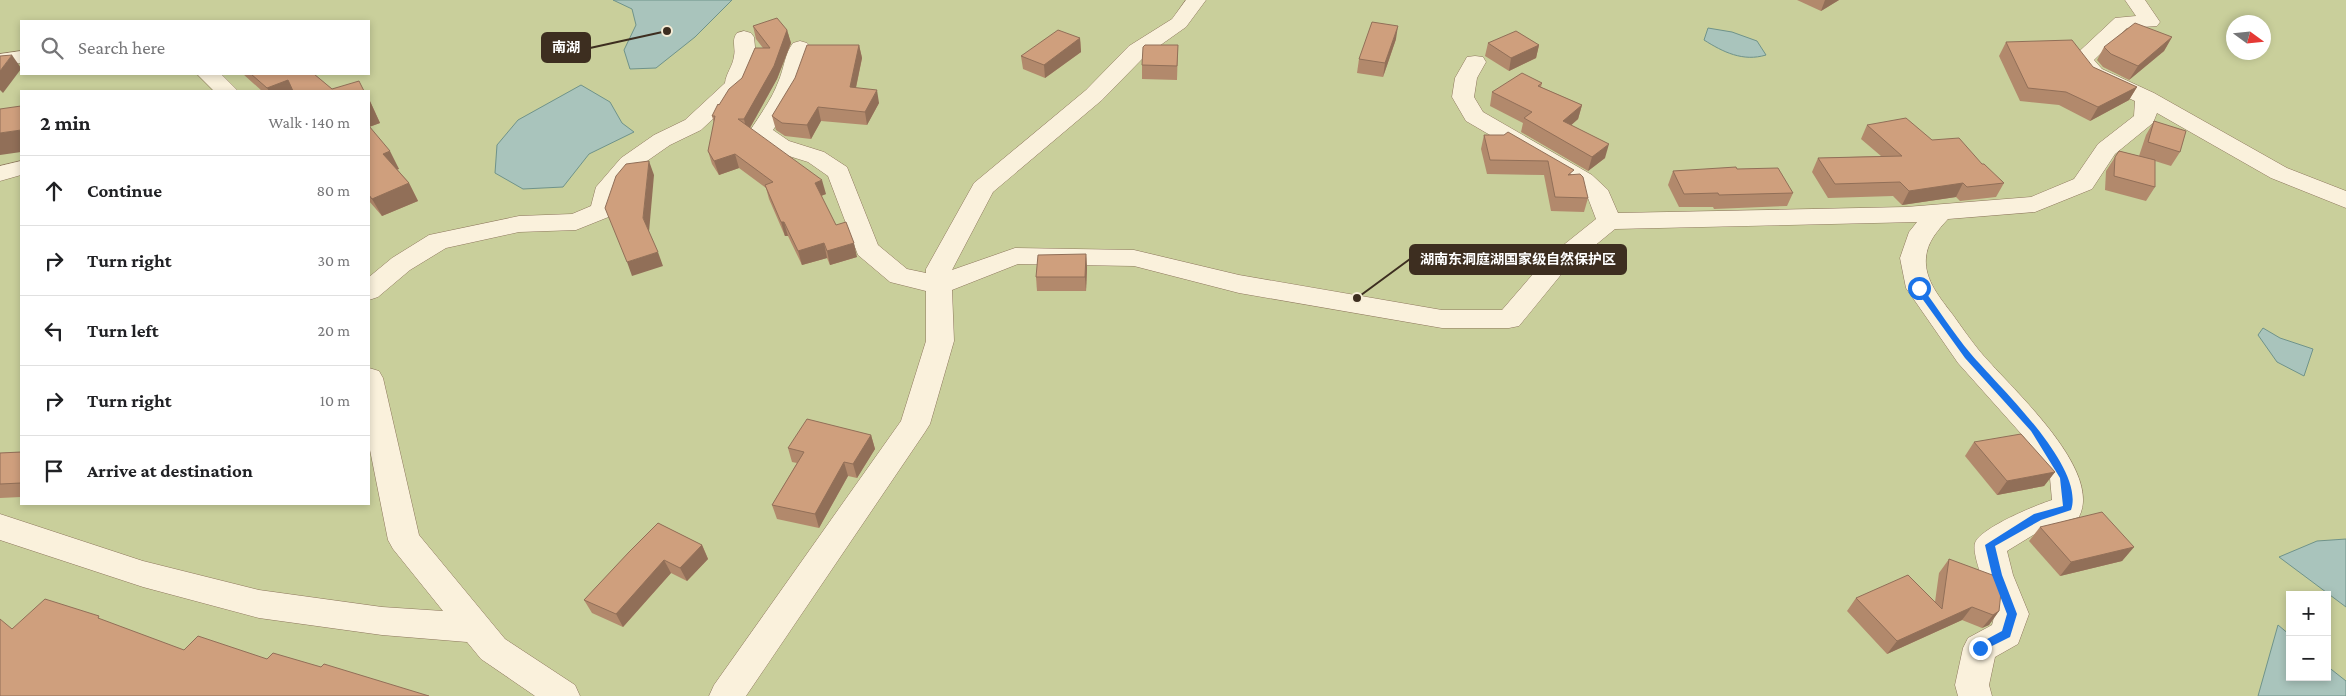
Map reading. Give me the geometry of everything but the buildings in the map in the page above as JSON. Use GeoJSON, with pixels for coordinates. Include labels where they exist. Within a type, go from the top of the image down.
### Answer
{"type":"FeatureCollection","features":[{"type":"Feature","properties":{"kind":"street"},"geometry":{"type":"LineString","coordinates":[[726,696],[915,424],[940,342],[939,268],[983,188],[1094,95],[1137,51],[1179,23],[1196,0]]}},
{"type":"Feature","properties":{"kind":"street"},"geometry":{"type":"LineString","coordinates":[[2135,0],[2150,22],[2122,22],[2082,59],[2094,74],[2146,98],[2279,173],[2346,200]]}},
{"type":"Feature","properties":{"kind":"street"},"geometry":{"type":"LineString","coordinates":[[370,290],[401,264],[438,240],[519,224],[576,222],[602,210],[608,187],[629,163],[662,140],[693,125],[736,85],[737,74],[745,57],[744,37]]}},
{"type":"Feature","properties":{"kind":"street"},"geometry":{"type":"LineString","coordinates":[[800,47],[790,84],[780,104],[760,132],[781,146],[816,157],[839,172],[867,249],[899,276],[939,285],[1015,256],[1134,258],[1239,284],[1442,319],[1509,319],[1555,265],[1609,221],[1906,215],[2035,204],[2083,184],[2106,149],[2145,118],[2146,98]]}},
{"type":"Feature","properties":{"kind":"street"},"geometry":{"type":"LineString","coordinates":[[0,60],[20,57]]}},
{"type":"Feature","properties":{"kind":"street"},"geometry":{"type":"LineString","coordinates":[[1475,62],[1466,78],[1463,97],[1474,116],[1584,180],[1599,195],[1609,221]]}},
{"type":"Feature","properties":{"kind":"street"},"geometry":{"type":"LineString","coordinates":[[209,75],[226,90]]}},
{"type":"Feature","properties":{"kind":"street"},"geometry":{"type":"LineString","coordinates":[[0,174],[20,168]]}},
{"type":"Feature","properties":{"kind":"street"},"geometry":{"type":"LineString","coordinates":[[1940,212],[1922,232],[1913,258],[1919,288],[1968,356],[2034,429],[2064,477],[2068,508],[2038,517],[1990,545],[1997,575],[2012,614],[2006,634],[1980,648],[1972,684],[1975,696]]}},
{"type":"Feature","properties":{"kind":"street"},"geometry":{"type":"LineString","coordinates":[[370,383],[404,540],[493,648],[563,696]]}},
{"type":"Feature","properties":{"kind":"street"},"geometry":{"type":"LineString","coordinates":[[0,527],[143,574],[259,604],[382,621],[476,628]]}},
{"type":"Feature","properties":{"kind":"green space"},"geometry":{"type":"Polygon","coordinates":[[[0,0],[2346,0],[2346,696],[0,696],[0,0]]]}},
{"type":"Feature","properties":{"kind":"water"},"geometry":{"type":"Polygon","coordinates":[[[613,0],[732,0],[695,37],[656,68],[630,69],[624,50],[636,25],[632,9],[613,0]]]}},
{"type":"Feature","properties":{"kind":"water"},"geometry":{"type":"Polygon","coordinates":[[[1708,28],[1732,32],[1757,41],[1766,55],[1749,57],[1726,52],[1704,40],[1708,28]]]}},
{"type":"Feature","properties":{"kind":"water"},"geometry":{"type":"Polygon","coordinates":[[[581,85],[610,102],[622,123],[634,132],[589,154],[563,187],[523,189],[495,173],[497,145],[518,120],[581,85]]]}},
{"type":"Feature","properties":{"kind":"water"},"geometry":{"type":"Polygon","coordinates":[[[2263,328],[2280,338],[2313,349],[2304,376],[2277,362],[2258,335],[2263,328]]]}},
{"type":"Feature","properties":{"kind":"water"},"geometry":{"type":"Polygon","coordinates":[[[2346,539],[2346,607],[2331,596],[2331,591],[2325,591],[2279,557],[2317,541],[2346,539]]]}},
{"type":"Feature","properties":{"kind":"water"},"geometry":{"type":"Polygon","coordinates":[[[2278,625],[2286,632],[2286,681],[2331,681],[2331,669],[2346,681],[2346,696],[2258,696],[2278,625]]]}},
{"type":"Feature","properties":{"kind":"place","name":"南湖"},"geometry":{"type":"Point","coordinates":[667,31]}},
{"type":"Feature","properties":{"kind":"place","name":"湖南东洞庭湖国家级自然保护区"},"geometry":{"type":"Point","coordinates":[1357,298]}},
{"type":"Feature","properties":{"kind":"route"},"geometry":{"type":"LineString","coordinates":[[1919,288],[1968,356],[2034,429],[2064,477],[2068,508],[2038,517],[1990,545],[1997,575],[2012,614],[2006,634],[1980,648]]}}]}
